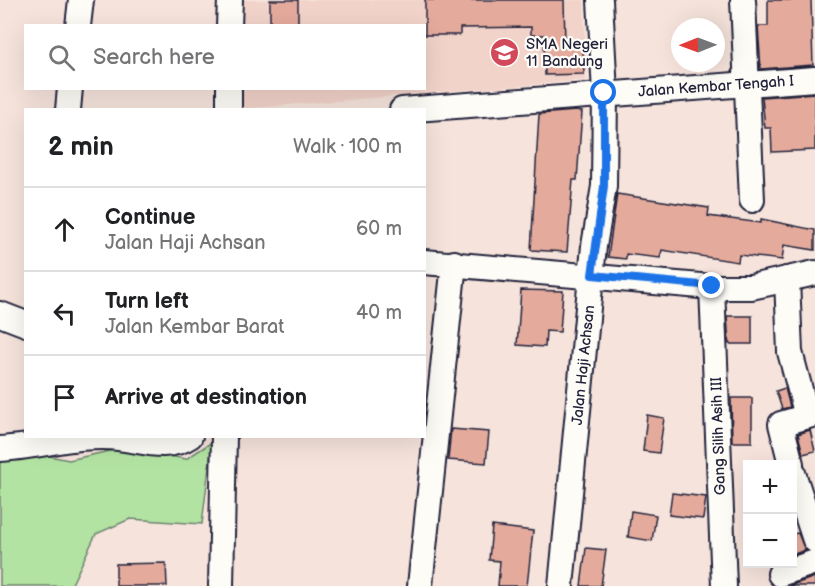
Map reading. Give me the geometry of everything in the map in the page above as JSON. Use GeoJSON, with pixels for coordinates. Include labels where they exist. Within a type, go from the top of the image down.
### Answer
{"type":"FeatureCollection","features":[{"type":"Feature","properties":{"kind":"street"},"geometry":{"type":"LineString","coordinates":[[78,24],[81,0]]}},
{"type":"Feature","properties":{"kind":"street"},"geometry":{"type":"LineString","coordinates":[[230,0],[230,24]]}},
{"type":"Feature","properties":{"kind":"street","name":"Jalan Haji Achsan"},"geometry":{"type":"LineString","coordinates":[[561,586],[592,275],[604,186],[604,93],[600,0]]}},
{"type":"Feature","properties":{"kind":"street"},"geometry":{"type":"LineString","coordinates":[[743,0],[752,200]]}},
{"type":"Feature","properties":{"kind":"street","name":"Jalan Kembar Tengah I"},"geometry":{"type":"LineString","coordinates":[[426,108],[815,79]]}},
{"type":"Feature","properties":{"kind":"street"},"geometry":{"type":"LineString","coordinates":[[68,108],[70,90]]}},
{"type":"Feature","properties":{"kind":"street"},"geometry":{"type":"LineString","coordinates":[[229,90],[229,108]]}},
{"type":"Feature","properties":{"kind":"street"},"geometry":{"type":"LineString","coordinates":[[426,262],[712,286],[751,287],[815,273]]}},
{"type":"Feature","properties":{"kind":"street"},"geometry":{"type":"LineString","coordinates":[[420,586],[454,263]]}},
{"type":"Feature","properties":{"kind":"street"},"geometry":{"type":"LineString","coordinates":[[787,279],[790,352],[811,415],[781,424],[790,460]]}},
{"type":"Feature","properties":{"kind":"street","name":"Gang Silih Asih III"},"geometry":{"type":"LineString","coordinates":[[712,286],[724,586]]}},
{"type":"Feature","properties":{"kind":"street"},"geometry":{"type":"LineString","coordinates":[[0,314],[24,323]]}},
{"type":"Feature","properties":{"kind":"street"},"geometry":{"type":"LineString","coordinates":[[0,449],[117,438],[154,444],[178,444],[187,438]]}},
{"type":"Feature","properties":{"kind":"street"},"geometry":{"type":"LineString","coordinates":[[221,586],[224,438]]}},
{"type":"Feature","properties":{"kind":"street"},"geometry":{"type":"LineString","coordinates":[[797,485],[815,540]]}},
{"type":"Feature","properties":{"kind":"street"},"geometry":{"type":"LineString","coordinates":[[780,574],[815,562]]}},
{"type":"Feature","properties":{"kind":"shaded area","name":"SMA Negeri 11 Bandung"},"geometry":{"type":"Polygon","coordinates":[[[242,0],[584,0],[586,80],[242,108],[242,90],[426,90],[426,24],[242,24],[242,0]]]}},
{"type":"Feature","properties":{"kind":"green space"},"geometry":{"type":"Polygon","coordinates":[[[212,442],[202,524],[130,519],[96,534],[71,586],[0,586],[0,456],[34,453],[69,460],[123,448],[186,459],[212,442]]]}},
{"type":"Feature","properties":{"kind":"building"},"geometry":{"type":"Polygon","coordinates":[[[270,0],[298,0],[298,24],[270,23],[270,0]]]}},
{"type":"Feature","properties":{"kind":"building"},"geometry":{"type":"Polygon","coordinates":[[[425,0],[564,0],[565,44],[583,44],[584,74],[545,75],[544,35],[531,35],[531,27],[460,28],[460,35],[426,35],[425,0]]]}},
{"type":"Feature","properties":{"kind":"building"},"geometry":{"type":"Polygon","coordinates":[[[768,0],[811,0],[813,65],[761,69],[758,26],[768,26],[768,0]]]}},
{"type":"Feature","properties":{"kind":"building"},"geometry":{"type":"Polygon","coordinates":[[[815,93],[815,150],[772,152],[771,128],[765,128],[762,97],[815,93]]]}},
{"type":"Feature","properties":{"kind":"building"},"geometry":{"type":"Polygon","coordinates":[[[582,112],[577,180],[573,180],[567,252],[531,250],[539,114],[582,112]]]}},
{"type":"Feature","properties":{"kind":"building"},"geometry":{"type":"Polygon","coordinates":[[[617,194],[709,208],[708,216],[761,223],[761,219],[815,230],[815,250],[784,245],[782,260],[739,255],[738,262],[662,250],[660,258],[626,254],[626,259],[608,257],[617,194]]]}},
{"type":"Feature","properties":{"kind":"building"},"geometry":{"type":"Polygon","coordinates":[[[521,290],[563,291],[560,332],[546,331],[545,347],[517,345],[521,290]]]}},
{"type":"Feature","properties":{"kind":"building"},"geometry":{"type":"Polygon","coordinates":[[[727,316],[752,316],[752,344],[729,344],[727,316]]]}},
{"type":"Feature","properties":{"kind":"building"},"geometry":{"type":"Polygon","coordinates":[[[785,388],[790,407],[782,409],[776,391],[785,388]]]}},
{"type":"Feature","properties":{"kind":"building"},"geometry":{"type":"Polygon","coordinates":[[[731,398],[752,398],[752,442],[732,442],[731,398]]]}},
{"type":"Feature","properties":{"kind":"building"},"geometry":{"type":"Polygon","coordinates":[[[647,415],[664,418],[659,453],[643,451],[647,415]]]}},
{"type":"Feature","properties":{"kind":"building"},"geometry":{"type":"Polygon","coordinates":[[[451,429],[489,432],[486,463],[448,460],[451,429]]]}},
{"type":"Feature","properties":{"kind":"building"},"geometry":{"type":"Polygon","coordinates":[[[810,430],[815,451],[803,454],[798,434],[810,430]]]}},
{"type":"Feature","properties":{"kind":"building"},"geometry":{"type":"Polygon","coordinates":[[[672,493],[706,497],[703,519],[669,515],[672,493]]]}},
{"type":"Feature","properties":{"kind":"building"},"geometry":{"type":"Polygon","coordinates":[[[631,511],[656,515],[652,541],[628,537],[631,511]]]}},
{"type":"Feature","properties":{"kind":"building"},"geometry":{"type":"Polygon","coordinates":[[[492,526],[533,531],[527,586],[498,586],[500,561],[489,560],[492,526]]]}},
{"type":"Feature","properties":{"kind":"building"},"geometry":{"type":"Polygon","coordinates":[[[797,533],[805,550],[797,553],[797,533]]]}},
{"type":"Feature","properties":{"kind":"building"},"geometry":{"type":"Polygon","coordinates":[[[586,548],[606,550],[601,586],[581,586],[586,548]]]}},
{"type":"Feature","properties":{"kind":"building"},"geometry":{"type":"Polygon","coordinates":[[[166,563],[167,586],[116,586],[116,564],[166,563]]]}},
{"type":"Feature","properties":{"kind":"building"},"geometry":{"type":"Polygon","coordinates":[[[815,577],[815,586],[789,586],[815,577]]]}},
{"type":"Feature","properties":{"kind":"place","name":"SMA Negeri 11 Bandung"},"geometry":{"type":"Point","coordinates":[505,53]}},
{"type":"Feature","properties":{"kind":"route"},"geometry":{"type":"LineString","coordinates":[[604,93],[604,186],[594,246],[592,275],[712,286]]}}]}
